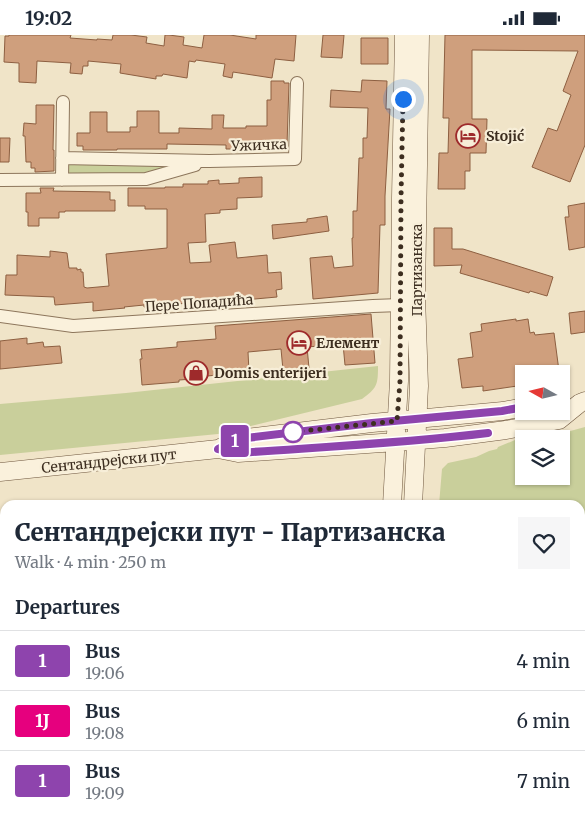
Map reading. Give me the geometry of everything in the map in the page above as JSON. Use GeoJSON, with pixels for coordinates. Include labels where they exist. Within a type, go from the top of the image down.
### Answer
{"type":"FeatureCollection","features":[{"type":"Feature","properties":{"kind":"main road","name":"Партизанска"},"geometry":{"type":"LineString","coordinates":[[392,500],[400,381],[404,35]]}},
{"type":"Feature","properties":{"kind":"main road","name":"Партизанска"},"geometry":{"type":"LineString","coordinates":[[413,500],[419,386],[416,296],[420,35]]}},
{"type":"Feature","properties":{"kind":"main road","name":"Сентандрејски пут"},"geometry":{"type":"LineString","coordinates":[[570,402],[583,402]]}},
{"type":"Feature","properties":{"kind":"main road","name":"Сентандрејски пут"},"geometry":{"type":"LineString","coordinates":[[0,472],[218,449],[238,453],[396,442],[506,430],[559,420],[583,402]]}},
{"type":"Feature","properties":{"kind":"main road","name":"Сентандрејски пут"},"geometry":{"type":"LineString","coordinates":[[218,449],[238,439],[515,409]]}},
{"type":"Feature","properties":{"kind":"street","name":"Ужичка"},"geometry":{"type":"LineString","coordinates":[[62,158],[209,161],[295,159],[297,83]]}},
{"type":"Feature","properties":{"kind":"street"},"geometry":{"type":"LineString","coordinates":[[62,179],[63,102]]}},
{"type":"Feature","properties":{"kind":"street","name":"Ужичка"},"geometry":{"type":"LineString","coordinates":[[0,180],[146,179],[209,161]]}},
{"type":"Feature","properties":{"kind":"street","name":"Пере Попадића"},"geometry":{"type":"LineString","coordinates":[[0,316],[73,326],[400,305]]}},
{"type":"Feature","properties":{"kind":"green space"},"geometry":{"type":"Polygon","coordinates":[[[66,161],[191,164],[146,176],[65,176],[66,161]]]}},
{"type":"Feature","properties":{"kind":"green space"},"geometry":{"type":"Polygon","coordinates":[[[378,366],[376,385],[362,399],[218,434],[0,455],[0,404],[126,393],[378,366]]]}},
{"type":"Feature","properties":{"kind":"green space"},"geometry":{"type":"Polygon","coordinates":[[[585,427],[585,500],[439,500],[442,469],[448,463],[476,457],[515,440],[515,485],[570,485],[570,431],[585,427]]]}},
{"type":"Feature","properties":{"kind":"building"},"geometry":{"type":"Polygon","coordinates":[[[71,35],[70,38],[112,40],[113,35],[131,35],[147,37],[146,43],[164,46],[165,35],[169,35],[184,37],[183,45],[202,48],[204,35],[230,35],[256,39],[256,35],[296,35],[294,61],[275,59],[272,78],[233,72],[232,78],[223,76],[225,64],[196,60],[195,62],[189,61],[187,78],[163,74],[162,76],[156,76],[156,79],[120,73],[121,64],[88,61],[88,66],[83,66],[82,74],[70,73],[71,63],[37,61],[36,83],[19,82],[19,63],[4,62],[5,36],[71,35]]]}},
{"type":"Feature","properties":{"kind":"building"},"geometry":{"type":"Polygon","coordinates":[[[323,35],[344,35],[342,58],[321,57],[323,35]]]}},
{"type":"Feature","properties":{"kind":"building"},"geometry":{"type":"Polygon","coordinates":[[[445,35],[585,35],[585,145],[570,182],[532,167],[548,128],[557,131],[571,95],[563,91],[578,51],[472,50],[472,119],[487,119],[486,153],[470,153],[470,171],[465,171],[465,189],[438,189],[439,153],[448,153],[449,118],[443,118],[445,35]]]}},
{"type":"Feature","properties":{"kind":"building"},"geometry":{"type":"Polygon","coordinates":[[[361,38],[388,38],[388,64],[361,64],[361,38]]]}},
{"type":"Feature","properties":{"kind":"building"},"geometry":{"type":"Polygon","coordinates":[[[362,80],[387,81],[386,109],[390,109],[385,225],[380,225],[378,293],[313,299],[310,258],[332,256],[334,268],[353,266],[353,211],[357,211],[359,158],[363,158],[363,138],[367,138],[368,108],[330,107],[331,90],[361,92],[362,80]]]}},
{"type":"Feature","properties":{"kind":"building"},"geometry":{"type":"Polygon","coordinates":[[[271,81],[289,83],[287,145],[242,145],[242,149],[226,149],[226,145],[167,144],[167,149],[117,150],[83,150],[83,146],[77,146],[77,133],[90,133],[90,112],[107,112],[107,132],[130,132],[130,127],[137,127],[137,111],[159,111],[159,133],[179,133],[179,128],[212,129],[212,115],[224,115],[223,128],[267,126],[267,100],[271,100],[271,81]]]}},
{"type":"Feature","properties":{"kind":"building"},"geometry":{"type":"Polygon","coordinates":[[[36,105],[54,105],[54,171],[35,172],[35,168],[31,168],[31,162],[26,162],[25,136],[23,136],[24,123],[36,124],[36,105]]]}},
{"type":"Feature","properties":{"kind":"building"},"geometry":{"type":"Polygon","coordinates":[[[0,138],[10,138],[9,162],[0,162],[0,138]]]}},
{"type":"Feature","properties":{"kind":"building"},"geometry":{"type":"Polygon","coordinates":[[[262,177],[262,197],[237,198],[237,209],[220,210],[220,213],[205,214],[206,242],[188,243],[190,263],[211,262],[209,245],[235,242],[237,258],[267,255],[268,273],[281,272],[282,289],[276,290],[277,297],[144,307],[144,305],[93,311],[93,302],[55,305],[54,297],[5,295],[6,275],[17,275],[17,255],[50,257],[50,251],[67,253],[69,268],[81,269],[84,287],[87,288],[109,286],[106,254],[167,248],[167,209],[145,209],[145,206],[128,206],[128,188],[183,187],[183,184],[208,184],[208,181],[219,180],[219,184],[239,183],[239,178],[262,177]]]}},
{"type":"Feature","properties":{"kind":"building"},"geometry":{"type":"Polygon","coordinates":[[[40,188],[54,188],[53,191],[110,192],[110,200],[115,200],[115,211],[59,212],[59,218],[39,218],[39,226],[28,226],[26,193],[41,193],[40,188]]]}},
{"type":"Feature","properties":{"kind":"building"},"geometry":{"type":"Polygon","coordinates":[[[585,203],[585,247],[569,250],[565,217],[569,217],[568,206],[585,203]]]}},
{"type":"Feature","properties":{"kind":"building"},"geometry":{"type":"Polygon","coordinates":[[[327,216],[329,231],[273,239],[272,225],[307,222],[307,219],[327,216]]]}},
{"type":"Feature","properties":{"kind":"building"},"geometry":{"type":"Polygon","coordinates":[[[434,228],[452,228],[452,249],[463,249],[553,277],[547,296],[530,291],[529,293],[460,273],[462,265],[434,266],[434,228]]]}},
{"type":"Feature","properties":{"kind":"building"},"geometry":{"type":"Polygon","coordinates":[[[585,311],[585,332],[571,334],[569,313],[585,311]]]}},
{"type":"Feature","properties":{"kind":"building"},"geometry":{"type":"Polygon","coordinates":[[[371,314],[375,363],[345,365],[343,344],[307,347],[309,368],[283,370],[281,349],[248,352],[249,372],[142,385],[141,350],[177,347],[177,342],[216,339],[215,326],[371,314]]]}},
{"type":"Feature","properties":{"kind":"building"},"geometry":{"type":"Polygon","coordinates":[[[528,319],[530,333],[534,332],[535,335],[554,333],[558,365],[515,365],[515,386],[483,391],[483,386],[462,388],[458,359],[473,357],[470,333],[482,331],[481,324],[528,319]]]}},
{"type":"Feature","properties":{"kind":"building"},"geometry":{"type":"Polygon","coordinates":[[[27,338],[27,344],[43,342],[44,347],[60,346],[62,363],[0,369],[0,341],[27,338]]]}},
{"type":"Feature","properties":{"kind":"bus line","name":"1"},"geometry":{"type":"LineString","coordinates":[[488,433],[384,443],[238,453],[218,449],[238,439],[515,409]]}},
{"type":"Feature","properties":{"kind":"place","name":"Stojić"},"geometry":{"type":"Point","coordinates":[468,136]}},
{"type":"Feature","properties":{"kind":"place","name":"Елемент"},"geometry":{"type":"Point","coordinates":[299,343]}},
{"type":"Feature","properties":{"kind":"place","name":"Domis enterijeri"},"geometry":{"type":"Point","coordinates":[196,373]}},
{"type":"Feature","properties":{"kind":"route"},"geometry":{"type":"LineString","coordinates":[[293,432],[397,421],[400,381],[403,99]]}}]}
